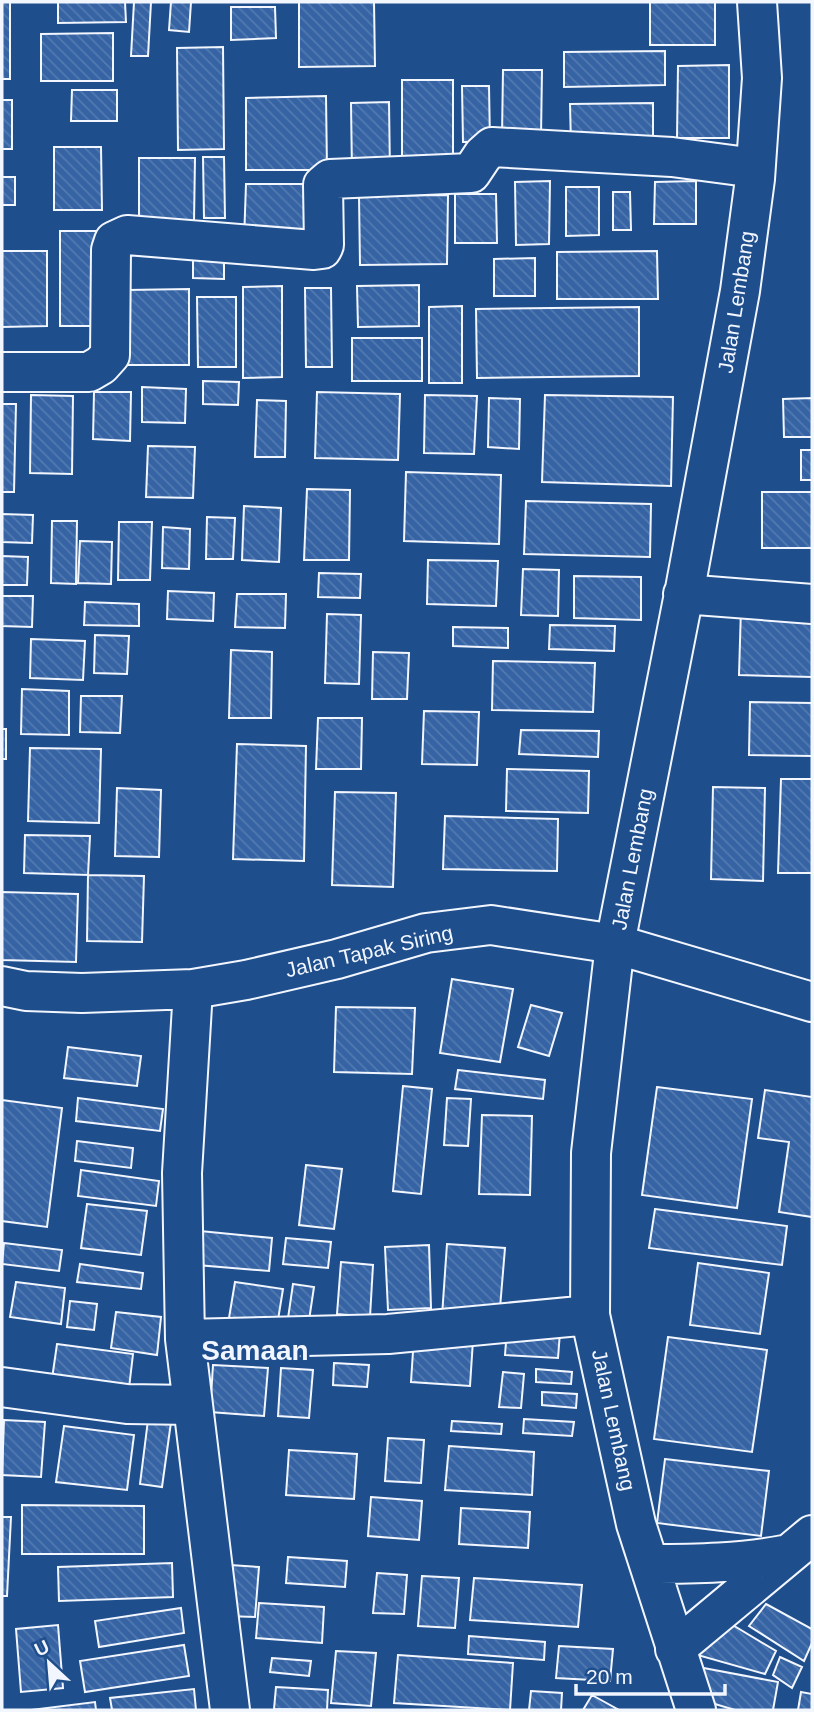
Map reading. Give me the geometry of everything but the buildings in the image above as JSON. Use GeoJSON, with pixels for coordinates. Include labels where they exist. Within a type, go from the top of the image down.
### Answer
{"type":"FeatureCollection","features":[{"type":"Feature","properties":{"kind":"street","name":"Jalan Lembang"},"geometry":{"type":"LineString","coordinates":[[696,1710],[636,1524],[590,1315],[591,1153],[615,944],[740,291],[755,168],[762,78],[757,2]]}},
{"type":"Feature","properties":{"kind":"street"},"geometry":{"type":"LineString","coordinates":[[2,372],[89,372],[101,365],[110,355],[111,250],[114,241],[127,235],[323,249],[323,185],[330,179],[471,173],[492,147],[673,156],[755,168]]}},
{"type":"Feature","properties":{"kind":"street"},"geometry":{"type":"LineString","coordinates":[[684,594],[812,604]]}},
{"type":"Feature","properties":{"kind":"street","name":"Jalan Tapak Siring"},"geometry":{"type":"LineString","coordinates":[[2,986],[26,991],[82,993],[193,989],[337,959],[426,933],[491,925],[615,944],[812,1002]]}},
{"type":"Feature","properties":{"kind":"street"},"geometry":{"type":"LineString","coordinates":[[193,989],[182,1173],[186,1339],[230,1710]]}},
{"type":"Feature","properties":{"kind":"street"},"geometry":{"type":"LineString","coordinates":[[186,1339],[388,1334],[590,1315]]}},
{"type":"Feature","properties":{"kind":"street"},"geometry":{"type":"LineString","coordinates":[[2,1387],[127,1404],[193,1405]]}},
{"type":"Feature","properties":{"kind":"street"},"geometry":{"type":"LineString","coordinates":[[649,1564],[704,1564],[761,1559],[801,1544]]}},
{"type":"Feature","properties":{"kind":"street"},"geometry":{"type":"LineString","coordinates":[[675,1649],[801,1544]]}},
{"type":"Feature","properties":{"kind":"district","name":"Samaan"},"geometry":{"type":"Point","coordinates":[255,1350]}}]}
